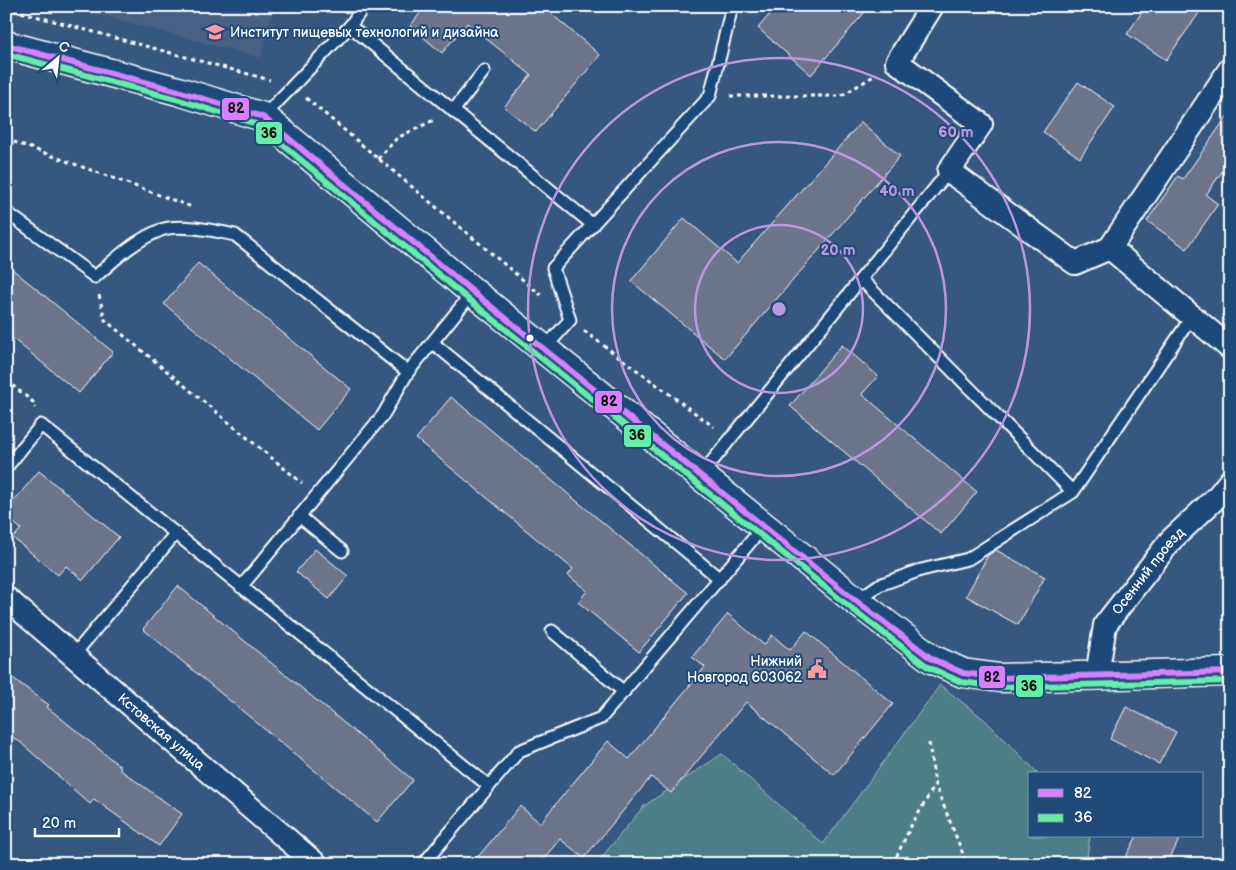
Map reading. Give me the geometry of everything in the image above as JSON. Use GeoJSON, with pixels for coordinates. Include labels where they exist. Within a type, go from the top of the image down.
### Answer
{"type":"FeatureCollection","features":[{"type":"Feature","properties":{"kind":"main road"},"geometry":{"type":"LineString","coordinates":[[6,45],[178,91],[263,117],[473,292],[856,601],[932,659],[962,673],[1000,678],[1230,672]]}},
{"type":"Feature","properties":{"kind":"street"},"geometry":{"type":"LineString","coordinates":[[932,6],[897,62],[980,124],[949,171],[1075,263],[1110,248],[1230,69]]}},
{"type":"Feature","properties":{"kind":"street"},"geometry":{"type":"LineString","coordinates":[[1110,248],[1191,318],[1230,348]]}},
{"type":"Feature","properties":{"kind":"street","name":"Осенний проезд"},"geometry":{"type":"LineString","coordinates":[[1096,676],[1105,625],[1171,540],[1218,496],[1230,481]]}},
{"type":"Feature","properties":{"kind":"street","name":"Кстовская улица"},"geometry":{"type":"LineString","coordinates":[[6,598],[316,864]]}},
{"type":"Feature","properties":{"kind":"lane"},"geometry":{"type":"LineString","coordinates":[[263,117],[350,26],[364,6]]}},
{"type":"Feature","properties":{"kind":"lane"},"geometry":{"type":"LineString","coordinates":[[544,349],[570,320],[553,268],[710,96],[731,11]]}},
{"type":"Feature","properties":{"kind":"lane"},"geometry":{"type":"LineString","coordinates":[[350,26],[593,225]]}},
{"type":"Feature","properties":{"kind":"lane"},"geometry":{"type":"LineString","coordinates":[[453,111],[484,71]]}},
{"type":"Feature","properties":{"kind":"lane"},"geometry":{"type":"LineString","coordinates":[[701,475],[949,171]]}},
{"type":"Feature","properties":{"kind":"lane"},"geometry":{"type":"LineString","coordinates":[[6,212],[94,277],[125,250],[162,229],[201,228],[235,235],[408,372]]}},
{"type":"Feature","properties":{"kind":"lane"},"geometry":{"type":"LineString","coordinates":[[862,280],[1073,492]]}},
{"type":"Feature","properties":{"kind":"lane"},"geometry":{"type":"LineString","coordinates":[[241,586],[383,415],[408,372],[473,292]]}},
{"type":"Feature","properties":{"kind":"lane"},"geometry":{"type":"LineString","coordinates":[[856,601],[879,585],[921,570],[968,559],[1073,492],[1191,318]]}},
{"type":"Feature","properties":{"kind":"lane"},"geometry":{"type":"LineString","coordinates":[[433,343],[720,579]]}},
{"type":"Feature","properties":{"kind":"lane"},"geometry":{"type":"LineString","coordinates":[[6,468],[41,425],[488,786]]}},
{"type":"Feature","properties":{"kind":"lane"},"geometry":{"type":"LineString","coordinates":[[300,516],[342,551]]}},
{"type":"Feature","properties":{"kind":"lane"},"geometry":{"type":"LineString","coordinates":[[424,864],[519,751],[601,718],[764,526]]}},
{"type":"Feature","properties":{"kind":"lane"},"geometry":{"type":"LineString","coordinates":[[73,656],[176,533]]}},
{"type":"Feature","properties":{"kind":"lane"},"geometry":{"type":"LineString","coordinates":[[552,630],[624,692]]}},
{"type":"Feature","properties":{"kind":"path"},"geometry":{"type":"LineString","coordinates":[[710,96],[841,96],[897,62]]}},
{"type":"Feature","properties":{"kind":"path"},"geometry":{"type":"LineString","coordinates":[[378,158],[397,138],[453,111]]}},
{"type":"Feature","properties":{"kind":"path"},"geometry":{"type":"LineString","coordinates":[[6,139],[197,208]]}},
{"type":"Feature","properties":{"kind":"path"},"geometry":{"type":"LineString","coordinates":[[94,277],[105,320],[316,495]]}},
{"type":"Feature","properties":{"kind":"path"},"geometry":{"type":"LineString","coordinates":[[6,380],[33,402],[41,425]]}},
{"type":"Feature","properties":{"kind":"path"},"geometry":{"type":"LineString","coordinates":[[929,743],[935,784],[967,864]]}},
{"type":"Feature","properties":{"kind":"path"},"geometry":{"type":"LineString","coordinates":[[893,864],[911,826],[935,784]]}},
{"type":"Feature","properties":{"kind":"shaded area","name":"Институт пищевых технологий и дизайна"},"geometry":{"type":"Polygon","coordinates":[[[66,6],[274,6],[261,58],[66,6]]]}},
{"type":"Feature","properties":{"kind":"green space"},"geometry":{"type":"Polygon","coordinates":[[[940,685],[985,720],[1037,772],[1028,772],[1028,838],[1090,838],[1086,864],[596,864],[644,806],[722,754],[823,844],[940,685]]]}},
{"type":"Feature","properties":{"kind":"building"},"geometry":{"type":"Polygon","coordinates":[[[426,6],[542,6],[600,55],[536,132],[504,107],[531,75],[467,23],[442,53],[410,26],[426,6]]]}},
{"type":"Feature","properties":{"kind":"building"},"geometry":{"type":"Polygon","coordinates":[[[777,6],[870,6],[811,75],[758,28],[777,6]]]}},
{"type":"Feature","properties":{"kind":"building"},"geometry":{"type":"Polygon","coordinates":[[[1146,6],[1204,6],[1166,60],[1127,34],[1146,6]]]}},
{"type":"Feature","properties":{"kind":"building"},"geometry":{"type":"Polygon","coordinates":[[[1078,82],[1115,107],[1080,158],[1043,132],[1078,82]]]}},
{"type":"Feature","properties":{"kind":"building"},"geometry":{"type":"Polygon","coordinates":[[[1230,112],[1230,160],[1206,195],[1218,204],[1187,249],[1147,221],[1178,176],[1183,179],[1230,112]]]}},
{"type":"Feature","properties":{"kind":"building"},"geometry":{"type":"Polygon","coordinates":[[[861,122],[900,156],[725,359],[631,281],[684,218],[737,263],[861,122]]]}},
{"type":"Feature","properties":{"kind":"building"},"geometry":{"type":"Polygon","coordinates":[[[198,263],[351,389],[317,430],[164,304],[198,263]]]}},
{"type":"Feature","properties":{"kind":"building"},"geometry":{"type":"Polygon","coordinates":[[[6,264],[113,352],[79,393],[6,333],[6,264]]]}},
{"type":"Feature","properties":{"kind":"building"},"geometry":{"type":"Polygon","coordinates":[[[842,345],[878,376],[862,394],[977,492],[941,534],[790,406],[842,345]]]}},
{"type":"Feature","properties":{"kind":"building"},"geometry":{"type":"Polygon","coordinates":[[[451,397],[688,593],[639,652],[578,602],[587,591],[568,575],[573,569],[416,439],[451,397]]]}},
{"type":"Feature","properties":{"kind":"building"},"geometry":{"type":"Polygon","coordinates":[[[39,471],[119,537],[83,580],[66,566],[58,575],[13,538],[21,529],[6,516],[6,510],[39,471]]]}},
{"type":"Feature","properties":{"kind":"building"},"geometry":{"type":"Polygon","coordinates":[[[315,549],[348,576],[329,599],[296,572],[315,549]]]}},
{"type":"Feature","properties":{"kind":"building"},"geometry":{"type":"Polygon","coordinates":[[[996,550],[1045,577],[1018,625],[966,596],[988,555],[996,550]]]}},
{"type":"Feature","properties":{"kind":"building"},"geometry":{"type":"Polygon","coordinates":[[[178,586],[413,780],[377,822],[143,629],[178,586]]]}},
{"type":"Feature","properties":{"kind":"building"},"geometry":{"type":"Polygon","coordinates":[[[728,614],[764,645],[772,635],[790,650],[806,631],[893,704],[834,775],[746,702],[671,793],[651,777],[584,858],[560,839],[539,864],[472,864],[520,806],[540,823],[608,741],[629,759],[705,667],[692,657],[728,614]]]}},
{"type":"Feature","properties":{"kind":"building"},"geometry":{"type":"Polygon","coordinates":[[[6,673],[49,705],[47,707],[121,767],[119,769],[182,814],[159,846],[94,799],[90,804],[20,742],[6,733],[6,673]]]}},
{"type":"Feature","properties":{"kind":"building"},"geometry":{"type":"Polygon","coordinates":[[[1126,707],[1176,732],[1159,764],[1110,739],[1126,707]]]}},
{"type":"Feature","properties":{"kind":"building"},"geometry":{"type":"Polygon","coordinates":[[[1136,838],[1180,838],[1167,864],[1122,864],[1136,838]]]}},
{"type":"Feature","properties":{"kind":"transit line","name":"82"},"geometry":{"type":"LineString","coordinates":[[6,45],[178,91],[263,117],[473,292],[856,601],[932,659],[963,673],[1000,678],[1230,672]]}},
{"type":"Feature","properties":{"kind":"transit line","name":"36"},"geometry":{"type":"LineString","coordinates":[[6,54],[176,99],[259,125],[468,299],[851,608],[928,667],[961,682],[1000,687],[1230,681]]}},
{"type":"Feature","properties":{"kind":"place","name":"Институт пищевых технологий и дизайна"},"geometry":{"type":"Point","coordinates":[215,32]}},
{"type":"Feature","properties":{"kind":"place","name":"Нижний Новгород 603062"},"geometry":{"type":"Point","coordinates":[817,669]}}]}
